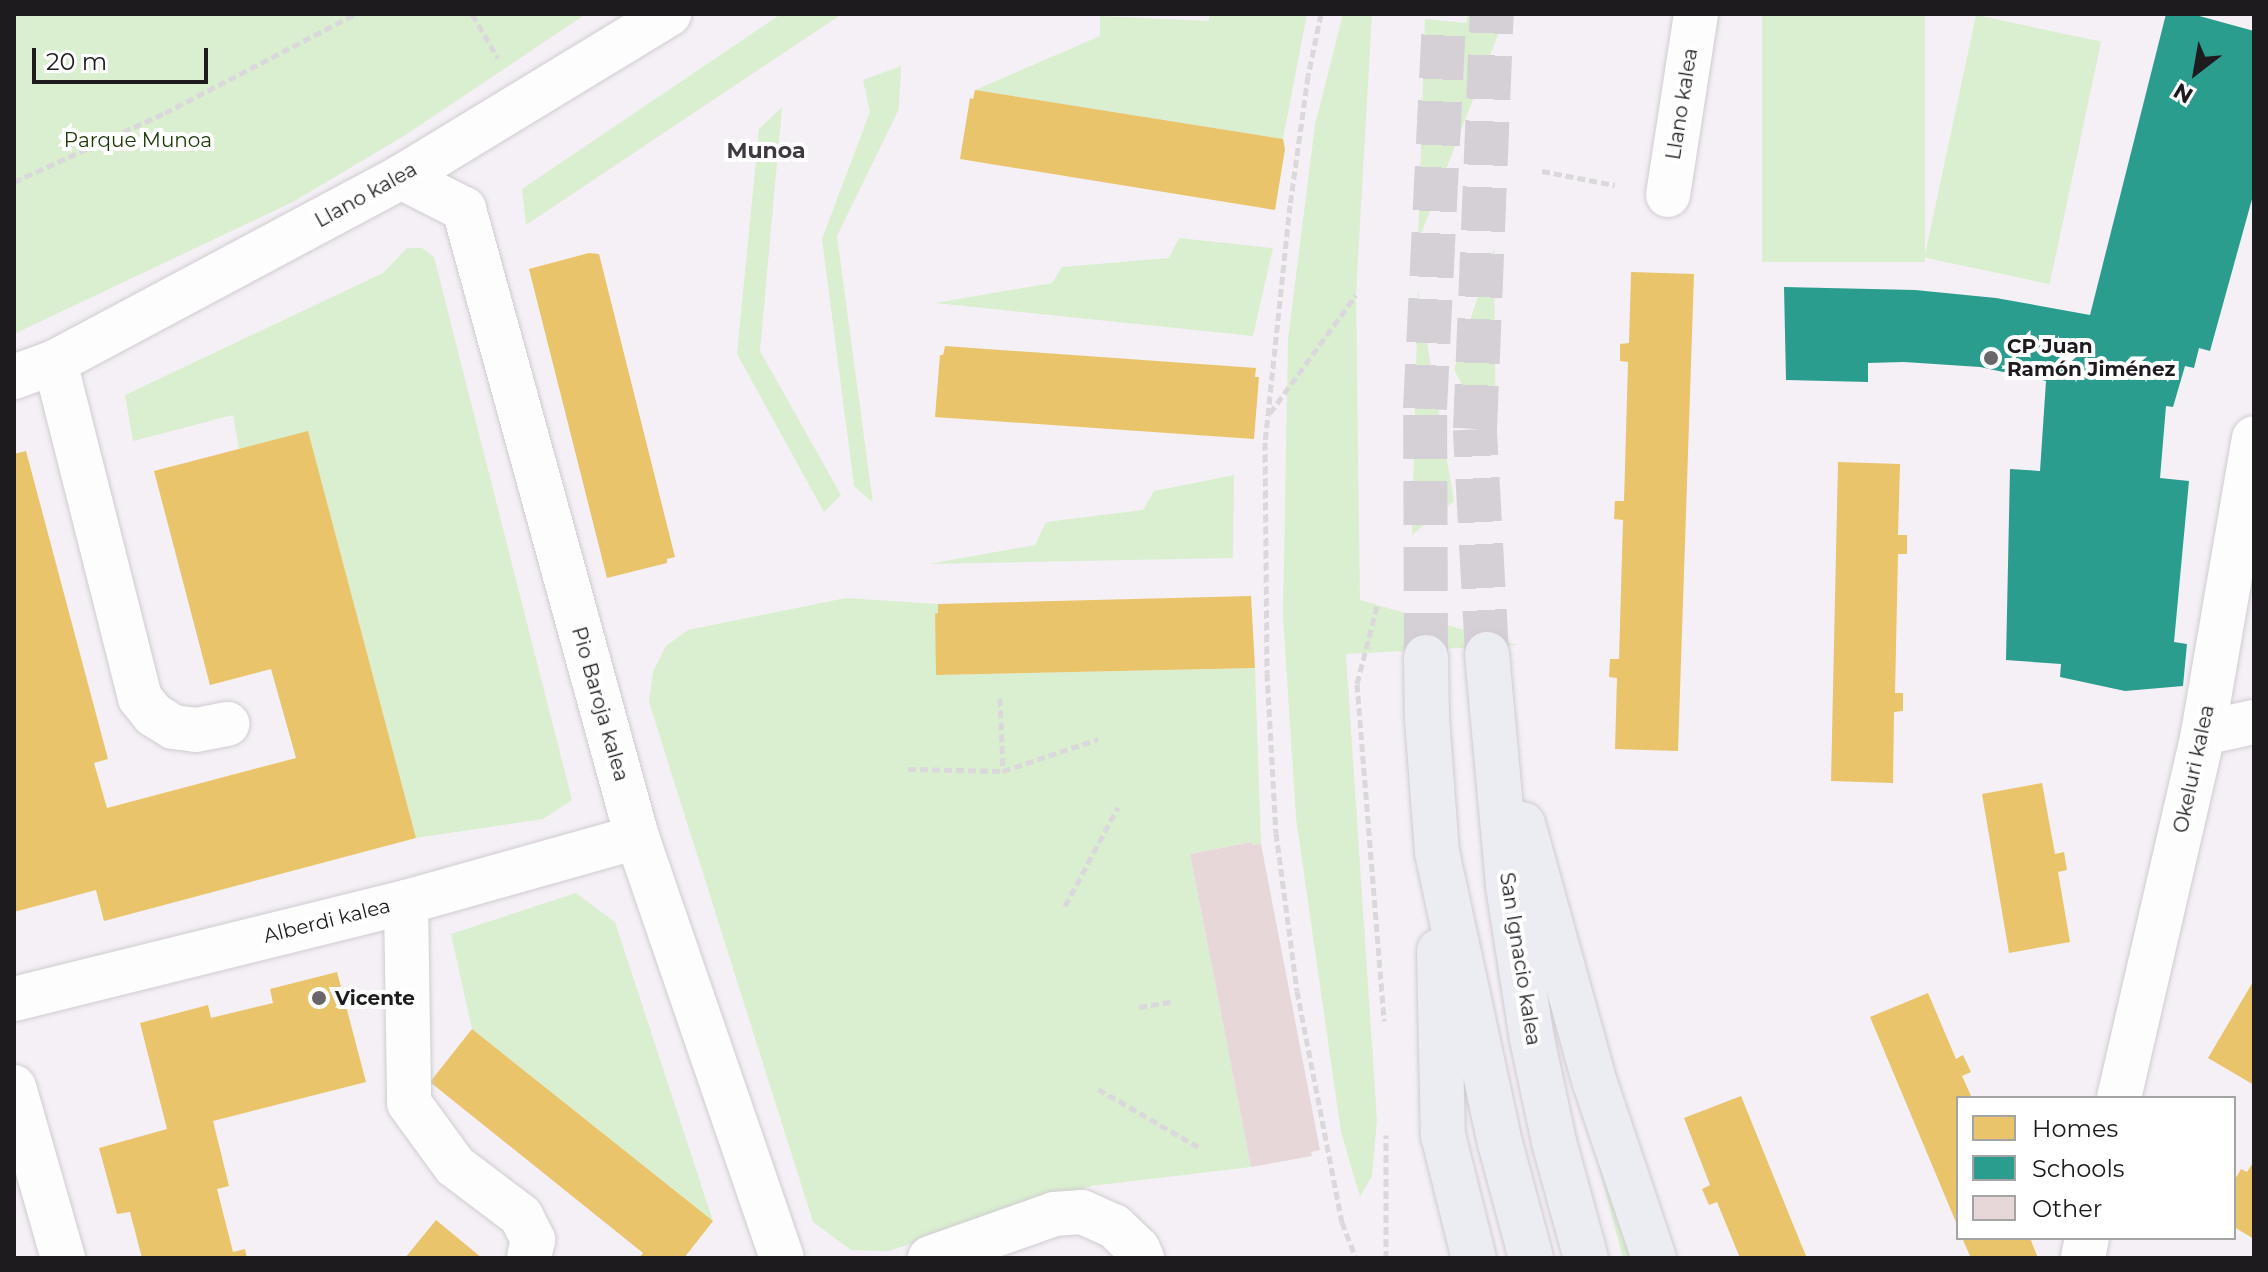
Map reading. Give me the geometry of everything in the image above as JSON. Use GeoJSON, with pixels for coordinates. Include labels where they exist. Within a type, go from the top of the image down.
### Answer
{"type":"FeatureCollection","features":[{"type":"Feature","properties":{"kind":"main road","name":"San Ignacio kalea"},"geometry":{"type":"LineString","coordinates":[[1487,654],[1508,886],[1532,1039],[1554,1142],[1586,1258]]}},
{"type":"Feature","properties":{"kind":"main road"},"geometry":{"type":"LineString","coordinates":[[1426,657],[1427,719],[1437,852],[1443,1135],[1474,1258]]}},
{"type":"Feature","properties":{"kind":"main road"},"geometry":{"type":"LineString","coordinates":[[1493,718],[1595,1083],[1654,1258]]}},
{"type":"Feature","properties":{"kind":"main road"},"geometry":{"type":"LineString","coordinates":[[1437,852],[1500,1143],[1531,1258]]}},
{"type":"Feature","properties":{"kind":"street","name":"Llano kalea"},"geometry":{"type":"LineString","coordinates":[[14,377],[55,362],[401,177],[669,14]]}},
{"type":"Feature","properties":{"kind":"street","name":"Llano kalea"},"geometry":{"type":"LineString","coordinates":[[1668,195],[1696,14]]}},
{"type":"Feature","properties":{"kind":"street","name":"Pio Baroja kalea"},"geometry":{"type":"LineString","coordinates":[[401,177],[464,209],[637,837],[782,1258]]}},
{"type":"Feature","properties":{"kind":"street"},"geometry":{"type":"LineString","coordinates":[[55,362],[140,698],[154,715],[173,727],[196,730],[227,724]]}},
{"type":"Feature","properties":{"kind":"street","name":"Okeluri kalea"},"geometry":{"type":"LineString","coordinates":[[2119,1096],[2203,733],[2254,438]]}},
{"type":"Feature","properties":{"kind":"street"},"geometry":{"type":"LineString","coordinates":[[2203,733],[2254,722]]}},
{"type":"Feature","properties":{"kind":"street","name":"Alberdi kalea"},"geometry":{"type":"LineString","coordinates":[[14,999],[406,902],[637,837]]}},
{"type":"Feature","properties":{"kind":"street"},"geometry":{"type":"LineString","coordinates":[[406,902],[409,1103],[455,1166],[521,1216],[533,1240],[529,1258]]}},
{"type":"Feature","properties":{"kind":"street"},"geometry":{"type":"LineString","coordinates":[[14,1087],[63,1258]]}},
{"type":"Feature","properties":{"kind":"street"},"geometry":{"type":"LineString","coordinates":[[930,1258],[1054,1214],[1082,1212],[1114,1226],[1138,1249],[1142,1258]]}},
{"type":"Feature","properties":{"kind":"path"},"geometry":{"type":"LineString","coordinates":[[14,182],[165,113],[355,14]]}},
{"type":"Feature","properties":{"kind":"path"},"geometry":{"type":"LineString","coordinates":[[1321,14],[1308,76],[1290,205],[1267,416],[1267,673],[1276,833],[1297,991],[1342,1222],[1356,1258]]}},
{"type":"Feature","properties":{"kind":"path"},"geometry":{"type":"LineString","coordinates":[[1542,171],[1668,195]]}},
{"type":"Feature","properties":{"kind":"path"},"geometry":{"type":"LineString","coordinates":[[1267,416],[1356,295]]}},
{"type":"Feature","properties":{"kind":"path"},"geometry":{"type":"LineString","coordinates":[[1377,606],[1357,684],[1384,1026]]}},
{"type":"Feature","properties":{"kind":"path"},"geometry":{"type":"LineString","coordinates":[[1000,698],[1003,771]]}},
{"type":"Feature","properties":{"kind":"path"},"geometry":{"type":"LineString","coordinates":[[908,769],[1003,771],[1098,739]]}},
{"type":"Feature","properties":{"kind":"path"},"geometry":{"type":"LineString","coordinates":[[1065,906],[1118,807]]}},
{"type":"Feature","properties":{"kind":"path"},"geometry":{"type":"LineString","coordinates":[[1139,1007],[1172,1002]]}},
{"type":"Feature","properties":{"kind":"path"},"geometry":{"type":"LineString","coordinates":[[1098,1089],[1200,1148]]}},
{"type":"Feature","properties":{"kind":"path"},"geometry":{"type":"LineString","coordinates":[[1386,1120],[1386,1258]]}},
{"type":"Feature","properties":{"kind":"green space","name":"Parque Munoa"},"geometry":{"type":"Polygon","coordinates":[[[14,14],[586,14],[407,134],[293,202],[14,334],[14,14]]]}},
{"type":"Feature","properties":{"kind":"green space"},"geometry":{"type":"Polygon","coordinates":[[[781,14],[842,14],[526,225],[522,189],[781,14]]]}},
{"type":"Feature","properties":{"kind":"green space"},"geometry":{"type":"Polygon","coordinates":[[[1209,14],[1307,14],[1283,139],[975,90],[1100,36],[1100,16],[1209,21],[1209,14]]]}},
{"type":"Feature","properties":{"kind":"green space"},"geometry":{"type":"Polygon","coordinates":[[[1343,14],[1372,14],[1356,295],[1360,600],[1517,645],[1346,654],[1377,1120],[1372,1176],[1360,1197],[1341,1132],[1296,818],[1283,616],[1288,339],[1315,125],[1343,14]]]}},
{"type":"Feature","properties":{"kind":"green space"},"geometry":{"type":"Polygon","coordinates":[[[1468,14],[1506,14],[1418,242],[1425,19],[1466,23],[1468,14]]]}},
{"type":"Feature","properties":{"kind":"green space"},"geometry":{"type":"Polygon","coordinates":[[[1762,14],[1925,14],[1925,262],[1762,262],[1762,14]]]}},
{"type":"Feature","properties":{"kind":"green space"},"geometry":{"type":"Polygon","coordinates":[[[1976,15],[2101,42],[2050,284],[1924,258],[1976,15]]]}},
{"type":"Feature","properties":{"kind":"green space"},"geometry":{"type":"Polygon","coordinates":[[[901,66],[899,109],[837,236],[873,503],[854,486],[822,239],[870,112],[863,80],[901,66]]]}},
{"type":"Feature","properties":{"kind":"green space"},"geometry":{"type":"Polygon","coordinates":[[[782,107],[760,351],[841,495],[824,512],[737,354],[759,129],[782,107]]]}},
{"type":"Feature","properties":{"kind":"green space"},"geometry":{"type":"Polygon","coordinates":[[[1179,238],[1273,248],[1253,336],[935,303],[1052,283],[1062,267],[1169,258],[1179,238]]]}},
{"type":"Feature","properties":{"kind":"green space"},"geometry":{"type":"Polygon","coordinates":[[[407,248],[422,248],[434,257],[572,800],[543,819],[416,838],[308,432],[239,449],[233,415],[133,441],[125,395],[383,273],[407,248]]]}},
{"type":"Feature","properties":{"kind":"green space"},"geometry":{"type":"Polygon","coordinates":[[[1494,248],[1496,454],[1454,369],[1494,248]]]}},
{"type":"Feature","properties":{"kind":"green space"},"geometry":{"type":"Polygon","coordinates":[[[1418,289],[1454,501],[1412,535],[1418,289]]]}},
{"type":"Feature","properties":{"kind":"green space"},"geometry":{"type":"Polygon","coordinates":[[[1234,475],[1233,558],[929,564],[1035,545],[1046,522],[1143,510],[1154,491],[1234,475]]]}},
{"type":"Feature","properties":{"kind":"green space"},"geometry":{"type":"Polygon","coordinates":[[[846,598],[938,604],[938,613],[935,614],[937,675],[1255,668],[1261,844],[1252,845],[1251,842],[1190,854],[1251,1167],[1091,1186],[888,1251],[851,1250],[813,1222],[649,702],[653,672],[666,646],[688,630],[846,598]]]}},
{"type":"Feature","properties":{"kind":"green space"},"geometry":{"type":"Polygon","coordinates":[[[576,893],[615,922],[713,1221],[472,1029],[451,934],[576,893]]]}},
{"type":"Feature","properties":{"kind":"green space"},"geometry":{"type":"Polygon","coordinates":[[[1581,1100],[1638,1258],[1623,1258],[1581,1100]]]}},
{"type":"Feature","properties":{"kind":"building: Homes"},"geometry":{"type":"Polygon","coordinates":[[[975,90],[1283,139],[1285,149],[1275,210],[960,159],[970,98],[973,99],[975,90]]]}},
{"type":"Feature","properties":{"kind":"building: Homes"},"geometry":{"type":"Polygon","coordinates":[[[589,253],[599,254],[675,557],[667,559],[667,563],[607,578],[529,269],[589,253]]]}},
{"type":"Feature","properties":{"kind":"building: Homes"},"geometry":{"type":"Polygon","coordinates":[[[1631,272],[1694,274],[1678,751],[1615,749],[1617,678],[1609,677],[1610,659],[1619,659],[1623,520],[1614,519],[1615,501],[1624,501],[1628,362],[1620,361],[1620,344],[1629,343],[1631,272]]]}},
{"type":"Feature","properties":{"kind":"building: Homes"},"geometry":{"type":"Polygon","coordinates":[[[945,346],[1256,368],[1255,377],[1259,377],[1254,439],[935,417],[940,355],[943,355],[945,346]]]}},
{"type":"Feature","properties":{"kind":"building: Homes"},"geometry":{"type":"Polygon","coordinates":[[[308,431],[416,838],[104,921],[96,890],[14,912],[14,454],[26,451],[108,759],[94,763],[107,808],[296,758],[271,669],[210,685],[154,471],[308,431]]]}},
{"type":"Feature","properties":{"kind":"building: Homes"},"geometry":{"type":"Polygon","coordinates":[[[1838,462],[1900,464],[1898,535],[1907,535],[1907,554],[1898,554],[1895,693],[1903,693],[1903,711],[1894,712],[1893,783],[1831,781],[1838,462]]]}},
{"type":"Feature","properties":{"kind":"building: Homes"},"geometry":{"type":"Polygon","coordinates":[[[1251,596],[1255,668],[936,675],[935,614],[938,613],[938,604],[1251,596]]]}},
{"type":"Feature","properties":{"kind":"building: Homes"},"geometry":{"type":"Polygon","coordinates":[[[2042,783],[2055,854],[2064,852],[2067,870],[2058,872],[2070,942],[2009,953],[1982,794],[2042,783]]]}},
{"type":"Feature","properties":{"kind":"building: Homes"},"geometry":{"type":"Polygon","coordinates":[[[337,972],[366,1082],[213,1121],[229,1186],[217,1189],[233,1252],[245,1249],[247,1258],[142,1258],[130,1212],[117,1214],[99,1148],[167,1129],[140,1023],[208,1005],[211,1018],[273,1003],[270,989],[337,972]]]}},
{"type":"Feature","properties":{"kind":"building: Homes"},"geometry":{"type":"Polygon","coordinates":[[[2254,980],[2254,1085],[2208,1058],[2254,980]]]}},
{"type":"Feature","properties":{"kind":"building: Homes"},"geometry":{"type":"Polygon","coordinates":[[[1928,993],[1956,1059],[1963,1055],[1971,1072],[1962,1076],[1971,1096],[1956,1096],[1956,1222],[1870,1017],[1928,993]]]}},
{"type":"Feature","properties":{"kind":"building: Homes"},"geometry":{"type":"Polygon","coordinates":[[[472,1029],[713,1221],[684,1258],[639,1258],[643,1253],[430,1082],[472,1029]]]}},
{"type":"Feature","properties":{"kind":"building: Homes"},"geometry":{"type":"Polygon","coordinates":[[[1741,1096],[1807,1258],[1740,1258],[1717,1202],[1709,1205],[1702,1189],[1710,1185],[1684,1118],[1741,1096]]]}},
{"type":"Feature","properties":{"kind":"building: Homes"},"geometry":{"type":"Polygon","coordinates":[[[2254,1161],[2254,1239],[2236,1228],[2236,1178],[2241,1169],[2247,1172],[2254,1161]]]}},
{"type":"Feature","properties":{"kind":"building: Homes"},"geometry":{"type":"Polygon","coordinates":[[[436,1220],[482,1258],[405,1258],[436,1220]]]}},
{"type":"Feature","properties":{"kind":"building: Homes"},"geometry":{"type":"Polygon","coordinates":[[[1963,1240],[2031,1240],[2038,1258],[1971,1258],[1963,1240]]]}},
{"type":"Feature","properties":{"kind":"building: Schools"},"geometry":{"type":"Polygon","coordinates":[[[2166,14],[2192,14],[2254,31],[2254,192],[2210,351],[2199,348],[2194,368],[2185,366],[2173,407],[2166,406],[2160,478],[2189,481],[2174,642],[2187,644],[2183,686],[2125,691],[2060,677],[2061,664],[2006,660],[2010,469],[2040,471],[2046,381],[1980,367],[1904,362],[1868,363],[1868,382],[1786,380],[1784,287],[1915,290],[1996,298],[2090,315],[2166,14]]]}},
{"type":"Feature","properties":{"kind":"building: Other"},"geometry":{"type":"Polygon","coordinates":[[[1252,842],[1252,845],[1261,844],[1320,1150],[1311,1152],[1312,1156],[1251,1167],[1190,854],[1252,842]]]}},
{"type":"Feature","properties":{"kind":"tunnel"},"geometry":{"type":"LineString","coordinates":[[1426,657],[1425,409],[1444,14]]}},
{"type":"Feature","properties":{"kind":"tunnel"},"geometry":{"type":"LineString","coordinates":[[1487,654],[1475,429],[1492,14]]}},
{"type":"Feature","properties":{"kind":"place","name":"CP Juan Ramón Jiménez"},"geometry":{"type":"Point","coordinates":[1991,358]}},
{"type":"Feature","properties":{"kind":"place","name":"Vicente"},"geometry":{"type":"Point","coordinates":[319,998]}},
{"type":"Feature","properties":{"kind":"district","name":"Munoa"},"geometry":{"type":"Point","coordinates":[766,151]}}]}
